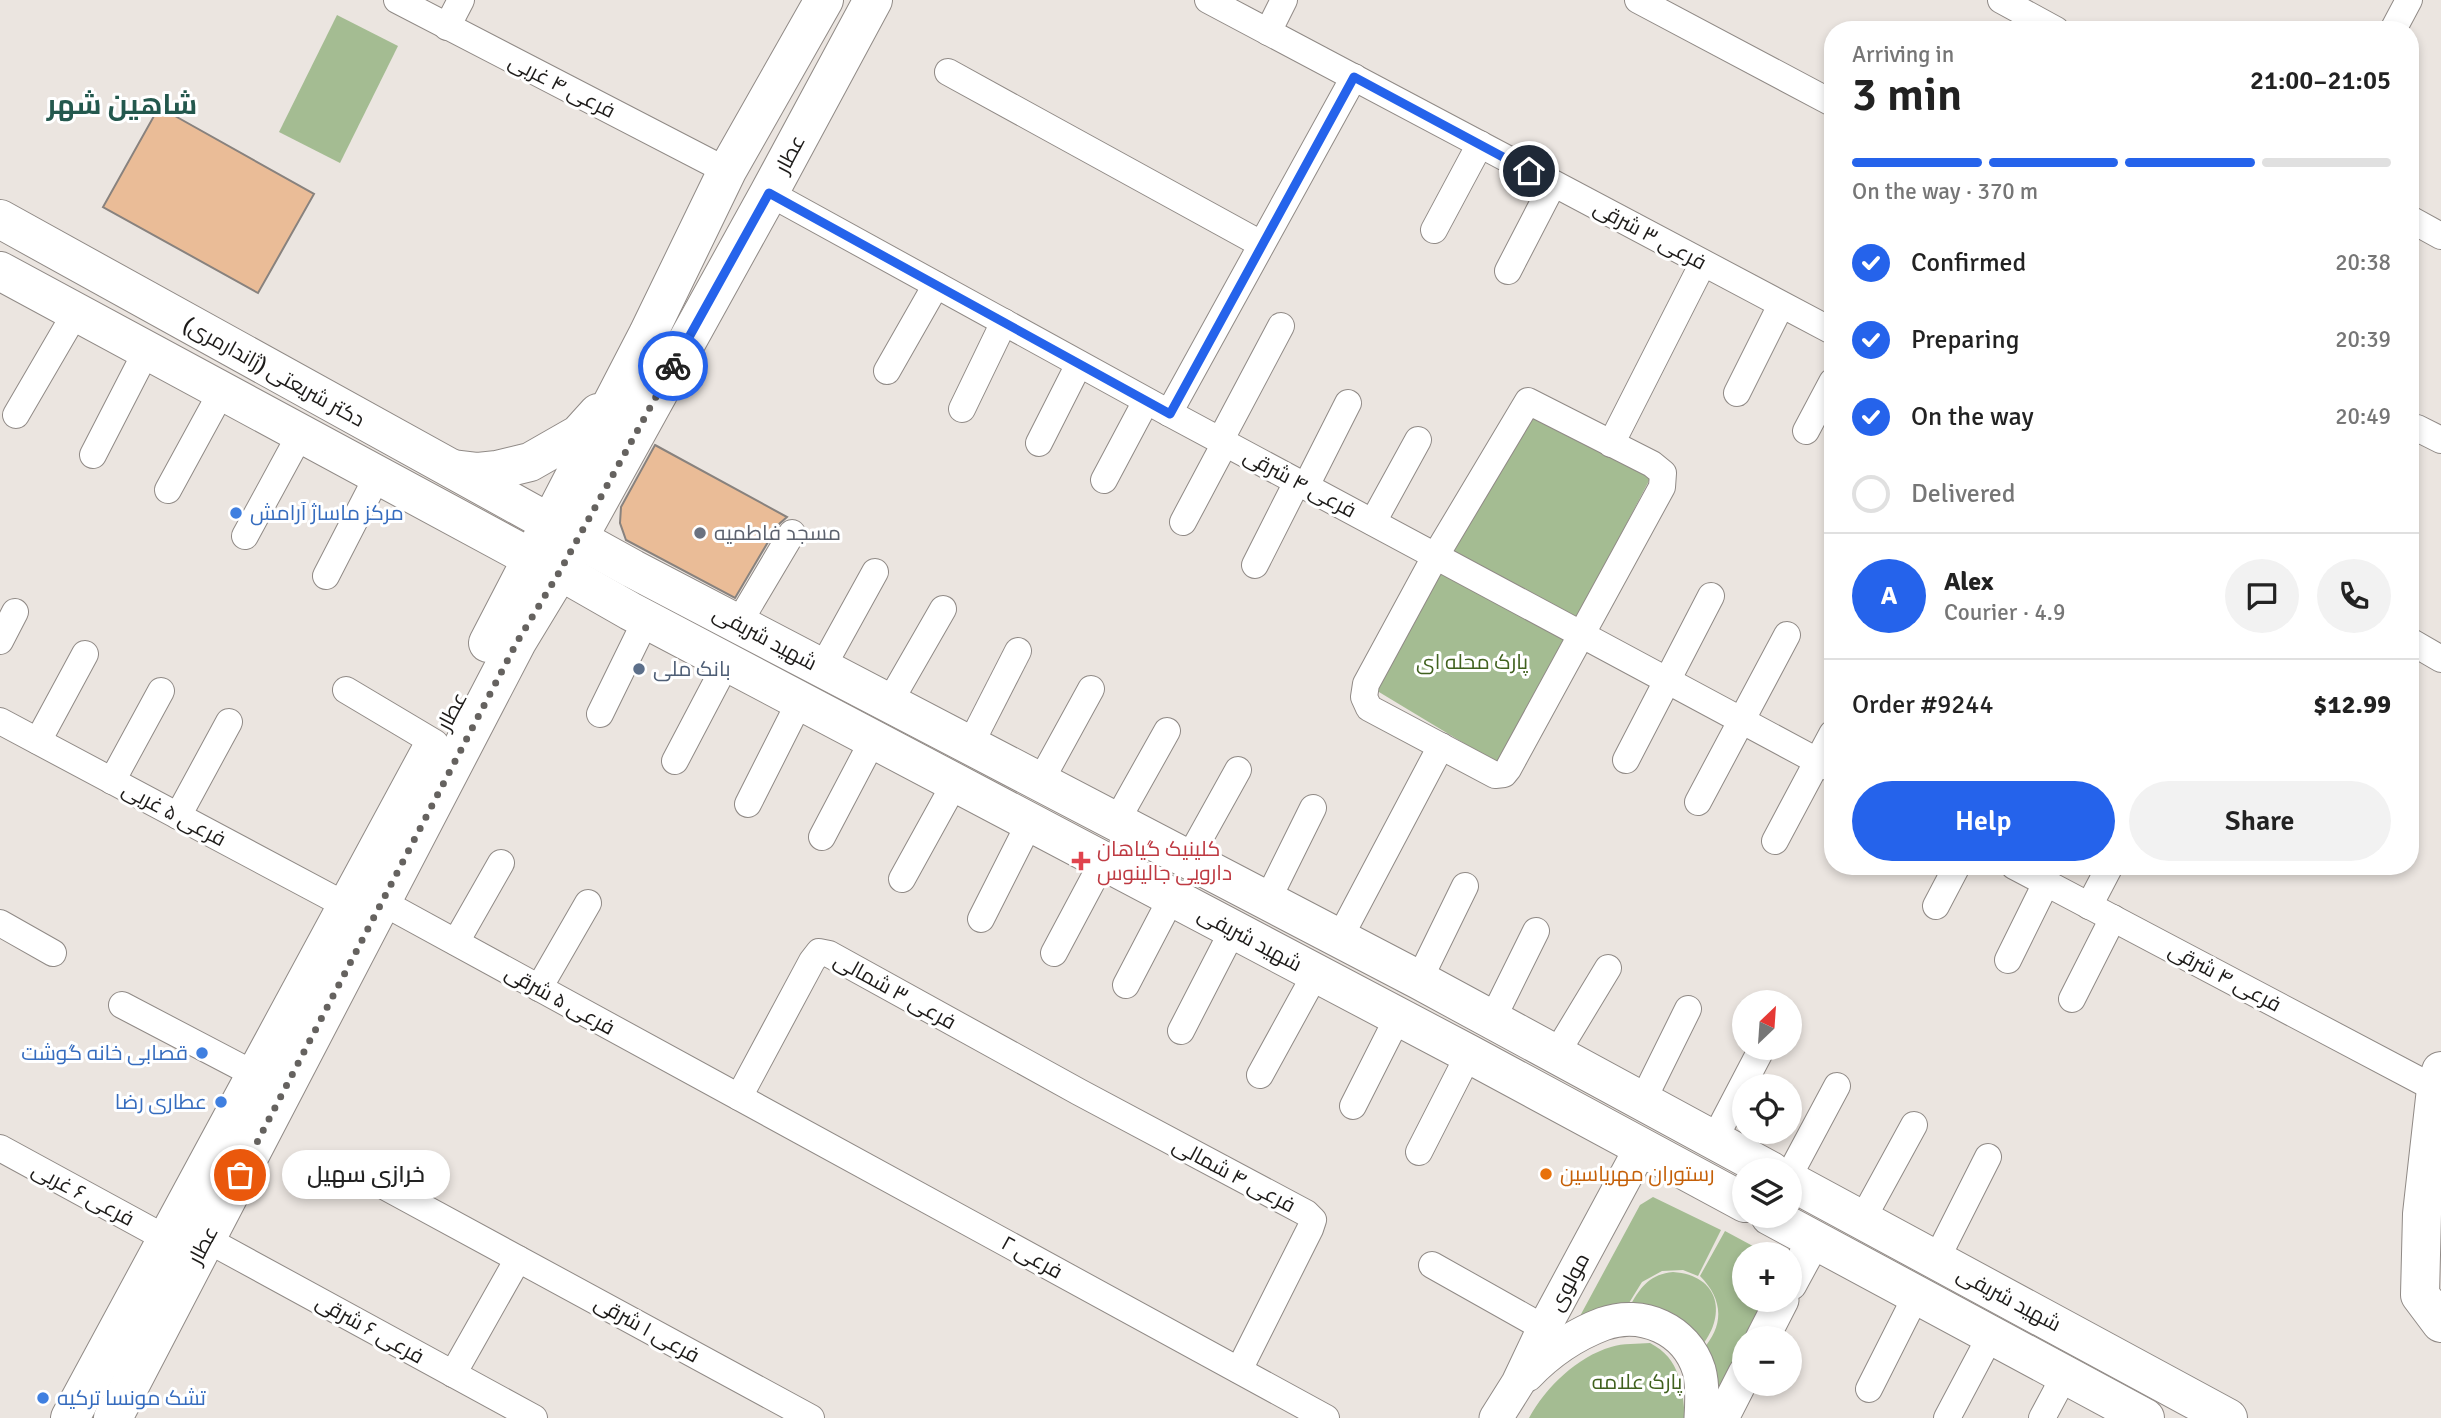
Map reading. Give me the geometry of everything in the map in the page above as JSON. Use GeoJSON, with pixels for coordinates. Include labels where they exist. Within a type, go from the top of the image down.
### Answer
{"type":"FeatureCollection","features":[{"type":"Feature","properties":{"kind":"main road"},"geometry":{"type":"LineString","coordinates":[[821,4],[864,15]]}},
{"type":"Feature","properties":{"kind":"main road","name":"عطار"},"geometry":{"type":"LineString","coordinates":[[70,1418],[167,1239],[270,1082],[546,565],[648,334],[727,171],[821,4]]}},
{"type":"Feature","properties":{"kind":"main road","name":"عطار"},"geometry":{"type":"LineString","coordinates":[[564,529],[599,500],[864,15]]}},
{"type":"Feature","properties":{"kind":"main road","name":"دکتر شریعتی (ژاندارمری)"},"geometry":{"type":"LineString","coordinates":[[0,219],[377,429],[564,529]]}},
{"type":"Feature","properties":{"kind":"main road","name":"دکتر شریعتی (ژاندارمری)"},"geometry":{"type":"LineString","coordinates":[[0,271],[546,565]]}},
{"type":"Feature","properties":{"kind":"main road"},"geometry":{"type":"LineString","coordinates":[[450,469],[478,472],[530,462],[579,434],[600,410],[648,334]]}},
{"type":"Feature","properties":{"kind":"main road"},"geometry":{"type":"LineString","coordinates":[[368,470],[377,429]]}},
{"type":"Feature","properties":{"kind":"main road"},"geometry":{"type":"LineString","coordinates":[[599,500],[612,539],[634,569]]}},
{"type":"Feature","properties":{"kind":"main road"},"geometry":{"type":"LineString","coordinates":[[473,527],[499,554],[504,575],[505,638],[564,608],[589,604],[638,615]]}},
{"type":"Feature","properties":{"kind":"main road","name":"شهید شریفی"},"geometry":{"type":"LineString","coordinates":[[564,529],[738,624],[1404,972],[1747,1158]]}},
{"type":"Feature","properties":{"kind":"main road","name":"شهید شریفی"},"geometry":{"type":"LineString","coordinates":[[546,565],[1732,1196]]}},
{"type":"Feature","properties":{"kind":"main road","name":"عطار"},"geometry":{"type":"LineString","coordinates":[[365,904],[435,743],[505,638]]}},
{"type":"Feature","properties":{"kind":"main road"},"geometry":{"type":"LineString","coordinates":[[1383,1009],[1404,972]]}},
{"type":"Feature","properties":{"kind":"main road"},"geometry":{"type":"LineString","coordinates":[[2439,1080],[2422,1214],[2420,1295],[2441,1323]]}},
{"type":"Feature","properties":{"kind":"main road","name":"عطار"},"geometry":{"type":"LineString","coordinates":[[113,1418],[206,1239],[270,1082]]}},
{"type":"Feature","properties":{"kind":"main road","name":"شهید شریفی"},"geometry":{"type":"LineString","coordinates":[[1802,1187],[2228,1418]]}},
{"type":"Feature","properties":{"kind":"main road","name":"شهید شریفی"},"geometry":{"type":"LineString","coordinates":[[1792,1228],[2140,1417]]}},
{"type":"Feature","properties":{"kind":"street","name":"فرعی ۴ غربی"},"geometry":{"type":"LineString","coordinates":[[397,0],[727,171]]}},
{"type":"Feature","properties":{"kind":"street"},"geometry":{"type":"LineString","coordinates":[[447,27],[461,0]]}},
{"type":"Feature","properties":{"kind":"street","name":"فرعی ۳ شرقی"},"geometry":{"type":"LineString","coordinates":[[1208,0],[1824,327]]}},
{"type":"Feature","properties":{"kind":"street"},"geometry":{"type":"LineString","coordinates":[[1268,32],[1284,0]]}},
{"type":"Feature","properties":{"kind":"street"},"geometry":{"type":"LineString","coordinates":[[1638,0],[1824,99]]}},
{"type":"Feature","properties":{"kind":"street"},"geometry":{"type":"LineString","coordinates":[[2010,13],[2032,21]]}},
{"type":"Feature","properties":{"kind":"street"},"geometry":{"type":"LineString","coordinates":[[948,72],[1261,244]]}},
{"type":"Feature","properties":{"kind":"street"},"geometry":{"type":"LineString","coordinates":[[1170,414],[1354,77]]}},
{"type":"Feature","properties":{"kind":"street"},"geometry":{"type":"LineString","coordinates":[[1434,230],[1480,144]]}},
{"type":"Feature","properties":{"kind":"street"},"geometry":{"type":"LineString","coordinates":[[1508,271],[1553,184]]}},
{"type":"Feature","properties":{"kind":"street","name":"فرعی ۴ شرقی"},"geometry":{"type":"LineString","coordinates":[[769,193],[1146,401],[1824,764]]}},
{"type":"Feature","properties":{"kind":"street"},"geometry":{"type":"LineString","coordinates":[[2419,224],[2441,236]]}},
{"type":"Feature","properties":{"kind":"street"},"geometry":{"type":"LineString","coordinates":[[1611,444],[1703,263]]}},
{"type":"Feature","properties":{"kind":"street"},"geometry":{"type":"LineString","coordinates":[[887,371],[936,285]]}},
{"type":"Feature","properties":{"kind":"street"},"geometry":{"type":"LineString","coordinates":[[1737,393],[1782,304]]}},
{"type":"Feature","properties":{"kind":"street"},"geometry":{"type":"LineString","coordinates":[[16,415],[76,312]]}},
{"type":"Feature","properties":{"kind":"street"},"geometry":{"type":"LineString","coordinates":[[962,409],[1004,322]]}},
{"type":"Feature","properties":{"kind":"street"},"geometry":{"type":"LineString","coordinates":[[1183,522],[1281,326]]}},
{"type":"Feature","properties":{"kind":"street"},"geometry":{"type":"LineString","coordinates":[[93,455],[147,350]]}},
{"type":"Feature","properties":{"kind":"street"},"geometry":{"type":"LineString","coordinates":[[1039,443],[1079,364]]}},
{"type":"Feature","properties":{"kind":"street"},"geometry":{"type":"LineString","coordinates":[[168,490],[222,391]]}},
{"type":"Feature","properties":{"kind":"street"},"geometry":{"type":"LineString","coordinates":[[1806,431],[1824,397]]}},
{"type":"Feature","properties":{"kind":"street"},"geometry":{"type":"LineString","coordinates":[[1104,480],[1146,401]]}},
{"type":"Feature","properties":{"kind":"street"},"geometry":{"type":"LineString","coordinates":[[1528,401],[1611,444],[1652,464],[1664,473],[1662,486],[1504,774],[1495,775],[1369,708],[1364,697],[1366,684],[1436,555],[1528,401]]}},
{"type":"Feature","properties":{"kind":"street"},"geometry":{"type":"LineString","coordinates":[[1255,565],[1348,403]]}},
{"type":"Feature","properties":{"kind":"street"},"geometry":{"type":"LineString","coordinates":[[2419,429],[2441,440]]}},
{"type":"Feature","properties":{"kind":"street"},"geometry":{"type":"LineString","coordinates":[[245,536],[300,433]]}},
{"type":"Feature","properties":{"kind":"street"},"geometry":{"type":"LineString","coordinates":[[1373,522],[1418,440]]}},
{"type":"Feature","properties":{"kind":"street"},"geometry":{"type":"LineString","coordinates":[[326,576],[368,470]]}},
{"type":"Feature","properties":{"kind":"street"},"geometry":{"type":"LineString","coordinates":[[738,624],[792,533]]}},
{"type":"Feature","properties":{"kind":"street"},"geometry":{"type":"LineString","coordinates":[[822,668],[875,572]]}},
{"type":"Feature","properties":{"kind":"street"},"geometry":{"type":"LineString","coordinates":[[1626,760],[1711,596]]}},
{"type":"Feature","properties":{"kind":"street"},"geometry":{"type":"LineString","coordinates":[[889,703],[943,609]]}},
{"type":"Feature","properties":{"kind":"street"},"geometry":{"type":"LineString","coordinates":[[0,641],[15,612]]}},
{"type":"Feature","properties":{"kind":"street"},"geometry":{"type":"LineString","coordinates":[[600,714],[638,615]]}},
{"type":"Feature","properties":{"kind":"street"},"geometry":{"type":"LineString","coordinates":[[1698,802],[1787,635]]}},
{"type":"Feature","properties":{"kind":"street"},"geometry":{"type":"LineString","coordinates":[[2419,646],[2441,659]]}},
{"type":"Feature","properties":{"kind":"street"},"geometry":{"type":"LineString","coordinates":[[970,745],[1018,651]]}},
{"type":"Feature","properties":{"kind":"street"},"geometry":{"type":"LineString","coordinates":[[38,741],[85,654]]}},
{"type":"Feature","properties":{"kind":"street"},"geometry":{"type":"LineString","coordinates":[[675,761],[727,662]]}},
{"type":"Feature","properties":{"kind":"street"},"geometry":{"type":"LineString","coordinates":[[1040,782],[1091,689]]}},
{"type":"Feature","properties":{"kind":"street"},"geometry":{"type":"LineString","coordinates":[[346,690],[435,743]]}},
{"type":"Feature","properties":{"kind":"street"},"geometry":{"type":"LineString","coordinates":[[112,780],[161,691]]}},
{"type":"Feature","properties":{"kind":"street"},"geometry":{"type":"LineString","coordinates":[[748,804],[800,701]]}},
{"type":"Feature","properties":{"kind":"street","name":"فرعی ۵ غربی"},"geometry":{"type":"LineString","coordinates":[[0,721],[178,816],[365,904]]}},
{"type":"Feature","properties":{"kind":"street"},"geometry":{"type":"LineString","coordinates":[[178,816],[229,722]]}},
{"type":"Feature","properties":{"kind":"street"},"geometry":{"type":"LineString","coordinates":[[1116,822],[1167,731]]}},
{"type":"Feature","properties":{"kind":"street"},"geometry":{"type":"LineString","coordinates":[[822,837],[873,740]]}},
{"type":"Feature","properties":{"kind":"street"},"geometry":{"type":"LineString","coordinates":[[1339,939],[1441,746]]}},
{"type":"Feature","properties":{"kind":"street"},"geometry":{"type":"LineString","coordinates":[[1775,841],[1824,767]]}},
{"type":"Feature","properties":{"kind":"street"},"geometry":{"type":"LineString","coordinates":[[1188,860],[1238,769]]}},
{"type":"Feature","properties":{"kind":"street"},"geometry":{"type":"LineString","coordinates":[[902,878],[955,783]]}},
{"type":"Feature","properties":{"kind":"street"},"geometry":{"type":"LineString","coordinates":[[1267,901],[1314,808]]}},
{"type":"Feature","properties":{"kind":"street"},"geometry":{"type":"LineString","coordinates":[[981,919],[1030,822]]}},
{"type":"Feature","properties":{"kind":"street"},"geometry":{"type":"LineString","coordinates":[[1054,953],[1103,861]]}},
{"type":"Feature","properties":{"kind":"street"},"geometry":{"type":"LineString","coordinates":[[456,942],[501,863]]}},
{"type":"Feature","properties":{"kind":"street"},"geometry":{"type":"LineString","coordinates":[[1936,906],[1952,875]]}},
{"type":"Feature","properties":{"kind":"street","name":"فرعی ۴ شرقی"},"geometry":{"type":"LineString","coordinates":[[2031,875],[2439,1080]]}},
{"type":"Feature","properties":{"kind":"street"},"geometry":{"type":"LineString","coordinates":[[2089,906],[2105,875]]}},
{"type":"Feature","properties":{"kind":"street"},"geometry":{"type":"LineString","coordinates":[[2008,960],[2046,883]]}},
{"type":"Feature","properties":{"kind":"street"},"geometry":{"type":"LineString","coordinates":[[1404,972],[1465,886]]}},
{"type":"Feature","properties":{"kind":"street"},"geometry":{"type":"LineString","coordinates":[[1126,985],[1172,897]]}},
{"type":"Feature","properties":{"kind":"street"},"geometry":{"type":"LineString","coordinates":[[540,988],[588,903]]}},
{"type":"Feature","properties":{"kind":"street","name":"فرعی ۵ شرقی"},"geometry":{"type":"LineString","coordinates":[[365,904],[456,942],[739,1097]]}},
{"type":"Feature","properties":{"kind":"street"},"geometry":{"type":"LineString","coordinates":[[2073,999],[2113,918]]}},
{"type":"Feature","properties":{"kind":"street"},"geometry":{"type":"LineString","coordinates":[[0,923],[53,953]]}},
{"type":"Feature","properties":{"kind":"street"},"geometry":{"type":"LineString","coordinates":[[1181,1031],[1233,930]]}},
{"type":"Feature","properties":{"kind":"street"},"geometry":{"type":"LineString","coordinates":[[1492,1020],[1536,930]]}},
{"type":"Feature","properties":{"kind":"street","name":"فرعی ۳ شمالی"},"geometry":{"type":"LineString","coordinates":[[739,1097],[819,952],[828,954],[1079,1092]]}},
{"type":"Feature","properties":{"kind":"street"},"geometry":{"type":"LineString","coordinates":[[1556,1054],[1608,968]]}},
{"type":"Feature","properties":{"kind":"street"},"geometry":{"type":"LineString","coordinates":[[1260,1075],[1316,973]]}},
{"type":"Feature","properties":{"kind":"street"},"geometry":{"type":"LineString","coordinates":[[122,1004],[270,1082]]}},
{"type":"Feature","properties":{"kind":"street"},"geometry":{"type":"LineString","coordinates":[[1353,1106],[1383,1009]]}},
{"type":"Feature","properties":{"kind":"street"},"geometry":{"type":"LineString","coordinates":[[1643,1100],[1688,1009]]}},
{"type":"Feature","properties":{"kind":"street"},"geometry":{"type":"LineString","coordinates":[[1419,1152],[1469,1054]]}},
{"type":"Feature","properties":{"kind":"street"},"geometry":{"type":"LineString","coordinates":[[1714,1140],[1756,1060]]}},
{"type":"Feature","properties":{"kind":"street"},"geometry":{"type":"LineString","coordinates":[[1799,1158],[1837,1086]]}},
{"type":"Feature","properties":{"kind":"street","name":"فرعی ۴ شمالی"},"geometry":{"type":"LineString","coordinates":[[1079,1092],[1306,1213],[1313,1220],[1239,1370]]}},
{"type":"Feature","properties":{"kind":"street","name":"فرعی ۲"},"geometry":{"type":"LineString","coordinates":[[739,1097],[1325,1418]]}},
{"type":"Feature","properties":{"kind":"street"},"geometry":{"type":"LineString","coordinates":[[1863,1220],[1914,1125]]}},
{"type":"Feature","properties":{"kind":"street","name":"مولوی"},"geometry":{"type":"LineString","coordinates":[[1496,1418],[1517,1384],[1544,1328],[1642,1146]]}},
{"type":"Feature","properties":{"kind":"street","name":"فرعی ۶ غربی"},"geometry":{"type":"LineString","coordinates":[[0,1148],[167,1239]]}},
{"type":"Feature","properties":{"kind":"street"},"geometry":{"type":"LineString","coordinates":[[1936,1260],[1988,1157]]}},
{"type":"Feature","properties":{"kind":"street","name":"فرعی ۱ شرقی"},"geometry":{"type":"LineString","coordinates":[[347,1166],[811,1418]]}},
{"type":"Feature","properties":{"kind":"street","name":"فرعی ۶ شرقی"},"geometry":{"type":"LineString","coordinates":[[206,1239],[534,1418]]}},
{"type":"Feature","properties":{"kind":"street"},"geometry":{"type":"LineString","coordinates":[[1802,1262],[1814,1240]]}},
{"type":"Feature","properties":{"kind":"street"},"geometry":{"type":"LineString","coordinates":[[453,1374],[518,1259]]}},
{"type":"Feature","properties":{"kind":"street"},"geometry":{"type":"LineString","coordinates":[[1432,1265],[1544,1328]]}},
{"type":"Feature","properties":{"kind":"street"},"geometry":{"type":"LineString","coordinates":[[1869,1389],[1916,1296]]}},
{"type":"Feature","properties":{"kind":"street"},"geometry":{"type":"LineString","coordinates":[[1517,1384],[1546,1357],[1604,1323],[1628,1319],[1646,1320],[1663,1326],[1681,1340],[1699,1369],[1703,1400],[1701,1418]]}},
{"type":"Feature","properties":{"kind":"street"},"geometry":{"type":"LineString","coordinates":[[1947,1418],[1991,1335]]}},
{"type":"Feature","properties":{"kind":"street"},"geometry":{"type":"LineString","coordinates":[[2042,1418],[2064,1375]]}},
{"type":"Feature","properties":{"kind":"street"},"geometry":{"type":"LineString","coordinates":[[1722,1418],[1733,1396]]}},
{"type":"Feature","properties":{"kind":"green space"},"geometry":{"type":"Polygon","coordinates":[[[337,15],[398,46],[340,163],[279,132],[337,15]]]}},
{"type":"Feature","properties":{"kind":"green space","name":"پارک محله ای"},"geometry":{"type":"Polygon","coordinates":[[[1531,413],[1651,477],[1500,765],[1374,689],[1531,413]]]}},
{"type":"Feature","properties":{"kind":"green space","name":"پارک علامه"},"geometry":{"type":"Polygon","coordinates":[[[1653,1197],[1721,1230],[1698,1276],[1683,1270],[1662,1271],[1642,1282],[1629,1303],[1573,1329],[1640,1205],[1653,1197]]]}},
{"type":"Feature","properties":{"kind":"green space","name":"پارک علامه"},"geometry":{"type":"Polygon","coordinates":[[[1725,1231],[1745,1242],[1732,1242],[1732,1312],[1766,1312],[1758,1326],[1732,1326],[1732,1373],[1718,1398],[1702,1350],[1718,1322],[1717,1303],[1700,1276],[1725,1231]]]}},
{"type":"Feature","properties":{"kind":"green space"},"geometry":{"type":"Polygon","coordinates":[[[1673,1272],[1701,1281],[1710,1289],[1714,1299],[1714,1323],[1699,1349],[1631,1304],[1647,1282],[1659,1275],[1673,1272]]]}},
{"type":"Feature","properties":{"kind":"green space","name":"پارک علامه"},"geometry":{"type":"Polygon","coordinates":[[[1650,1343],[1668,1357],[1674,1366],[1681,1385],[1685,1418],[1529,1418],[1553,1385],[1586,1358],[1616,1346],[1650,1343]]]}},
{"type":"Feature","properties":{"kind":"building"},"geometry":{"type":"Polygon","coordinates":[[[159,107],[314,194],[258,293],[103,207],[159,107]]]}},
{"type":"Feature","properties":{"kind":"building","name":"مسجد فاطمیه"},"geometry":{"type":"Polygon","coordinates":[[[655,445],[787,517],[778,525],[735,598],[626,540],[620,523],[621,507],[655,445]]]}},
{"type":"Feature","properties":{"kind":"way so far"},"geometry":{"type":"LineString","coordinates":[[240,1175],[517,642],[560,571],[673,366]]}},
{"type":"Feature","properties":{"kind":"place","name":"مرکز ماساژ آرامش"},"geometry":{"type":"Point","coordinates":[236,513]}},
{"type":"Feature","properties":{"kind":"place","name":"مسجد فاطمیه"},"geometry":{"type":"Point","coordinates":[700,533]}},
{"type":"Feature","properties":{"kind":"place","name":"بانک ملی"},"geometry":{"type":"Point","coordinates":[639,669]}},
{"type":"Feature","properties":{"kind":"place","name":"کلینیک گیاهان دارویی جالینوس"},"geometry":{"type":"Point","coordinates":[1081,861]}},
{"type":"Feature","properties":{"kind":"place","name":"قصابی خانه گوشت"},"geometry":{"type":"Point","coordinates":[202,1053]}},
{"type":"Feature","properties":{"kind":"place","name":"عطاری رضا"},"geometry":{"type":"Point","coordinates":[221,1102]}},
{"type":"Feature","properties":{"kind":"place","name":"رستوران مهریاسین"},"geometry":{"type":"Point","coordinates":[1546,1174]}},
{"type":"Feature","properties":{"kind":"place","name":"خرازی سهیل"},"geometry":{"type":"Point","coordinates":[240,1175]}},
{"type":"Feature","properties":{"kind":"place","name":"تشک مونسا ترکیه"},"geometry":{"type":"Point","coordinates":[43,1398]}},
{"type":"Feature","properties":{"kind":"district","name":"شاهین شهر"},"geometry":{"type":"Point","coordinates":[122,104]}},
{"type":"Feature","properties":{"kind":"route"},"geometry":{"type":"LineString","coordinates":[[673,366],[769,193],[1170,414],[1354,77],[1529,171]]}}]}
